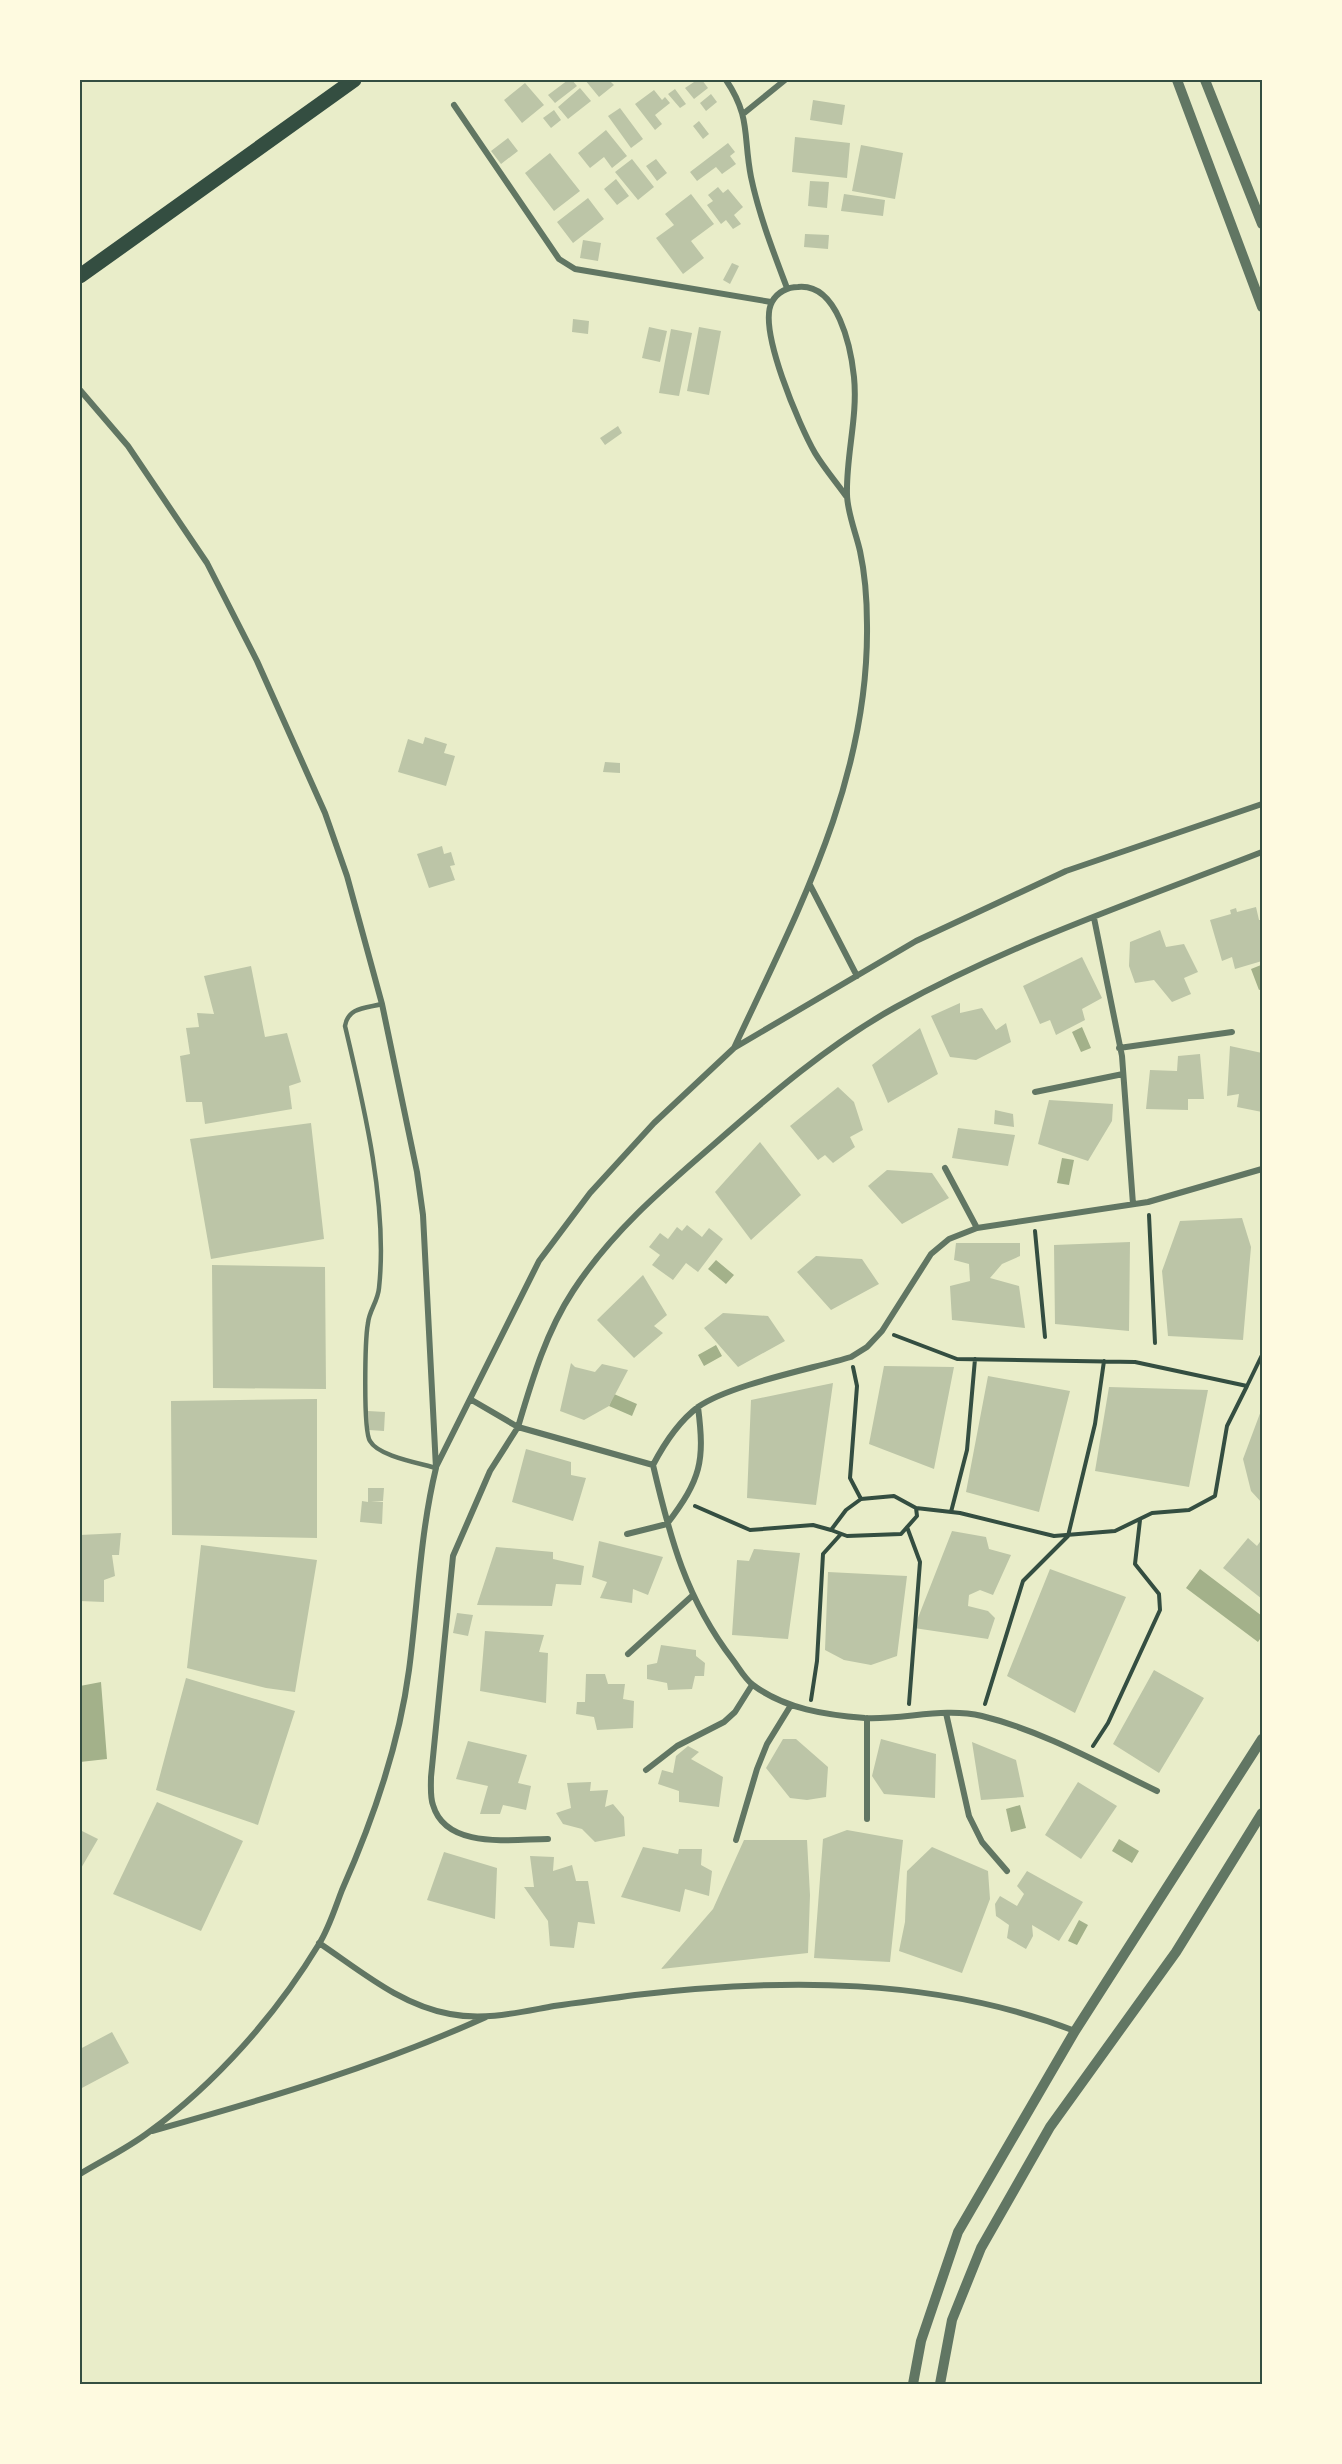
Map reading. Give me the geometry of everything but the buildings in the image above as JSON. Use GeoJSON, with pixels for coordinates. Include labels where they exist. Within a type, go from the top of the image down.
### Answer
{"type":"FeatureCollection","features":[{"type":"Feature","properties":{"kind":"highway"},"geometry":{"type":"LineString","coordinates":[[80,276],[354,80]]}},
{"type":"Feature","properties":{"kind":"street"},"geometry":{"type":"LineString","coordinates":[[726,80],[740,101],[751,174],[763,224],[787,288]]}},
{"type":"Feature","properties":{"kind":"street"},"geometry":{"type":"LineString","coordinates":[[743,114],[785,80]]}},
{"type":"Feature","properties":{"kind":"street"},"geometry":{"type":"LineString","coordinates":[[1177,80],[1263,307]]}},
{"type":"Feature","properties":{"kind":"street"},"geometry":{"type":"LineString","coordinates":[[1206,80],[1263,224]]}},
{"type":"Feature","properties":{"kind":"street"},"geometry":{"type":"LineString","coordinates":[[454,105],[559,259],[575,269],[771,302]]}},
{"type":"Feature","properties":{"kind":"street"},"geometry":{"type":"LineString","coordinates":[[734,1048],[810,885],[835,820],[865,683],[867,624],[861,554],[846,496],[815,453],[784,381],[771,334],[771,302],[787,288],[806,286],[824,295],[837,314],[849,342],[854,380],[855,430],[846,496]]}},
{"type":"Feature","properties":{"kind":"street"},"geometry":{"type":"LineString","coordinates":[[80,390],[128,446],[171,506],[207,563],[257,661],[328,824],[347,876],[382,1004],[406,1114],[423,1215],[436,1468]]}},
{"type":"Feature","properties":{"kind":"street"},"geometry":{"type":"LineString","coordinates":[[80,2174],[149,2132],[200,2090],[248,2040],[320,1943],[381,1792],[395,1741],[409,1671],[418,1573],[429,1496],[436,1468],[539,1261],[590,1193],[654,1123],[734,1048],[916,941],[1066,871],[1263,804]]}},
{"type":"Feature","properties":{"kind":"street"},"geometry":{"type":"LineString","coordinates":[[548,1839],[489,1839],[464,1836],[443,1824],[433,1805],[431,1777],[453,1556],[490,1471],[518,1427],[546,1341],[572,1292],[605,1248],[650,1200],[768,1096],[832,1049],[894,1008],[993,957],[1263,852]]}},
{"type":"Feature","properties":{"kind":"street"},"geometry":{"type":"LineString","coordinates":[[810,885],[857,976]]}},
{"type":"Feature","properties":{"kind":"street"},"geometry":{"type":"LineString","coordinates":[[1094,918],[1124,1074],[1133,1204]]}},
{"type":"Feature","properties":{"kind":"street"},"geometry":{"type":"LineString","coordinates":[[1119,1048],[1232,1032]]}},
{"type":"Feature","properties":{"kind":"street"},"geometry":{"type":"LineString","coordinates":[[1035,1092],[1124,1074]]}},
{"type":"Feature","properties":{"kind":"street"},"geometry":{"type":"LineString","coordinates":[[945,1168],[977,1228]]}},
{"type":"Feature","properties":{"kind":"street"},"geometry":{"type":"LineString","coordinates":[[1157,1791],[1087,1757],[1012,1725],[982,1716],[946,1713],[867,1718],[810,1711],[791,1705],[752,1685],[723,1648],[692,1596],[667,1524],[653,1465],[678,1426],[698,1407],[728,1392],[851,1357],[867,1347],[882,1331],[931,1254],[949,1239],[977,1228],[1148,1202],[1263,1168]]}},
{"type":"Feature","properties":{"kind":"street"},"geometry":{"type":"LineString","coordinates":[[470,1399],[518,1427],[653,1465]]}},
{"type":"Feature","properties":{"kind":"street"},"geometry":{"type":"LineString","coordinates":[[627,1534],[667,1524],[696,1481],[703,1446],[698,1407]]}},
{"type":"Feature","properties":{"kind":"street"},"geometry":{"type":"LineString","coordinates":[[628,1654],[692,1596]]}},
{"type":"Feature","properties":{"kind":"street"},"geometry":{"type":"LineString","coordinates":[[646,1770],[677,1746],[724,1722],[735,1712],[752,1685]]}},
{"type":"Feature","properties":{"kind":"street"},"geometry":{"type":"LineString","coordinates":[[736,1840],[757,1769],[767,1744],[791,1705]]}},
{"type":"Feature","properties":{"kind":"street"},"geometry":{"type":"LineString","coordinates":[[946,1713],[969,1816],[982,1842],[1006,1871]]}},
{"type":"Feature","properties":{"kind":"street"},"geometry":{"type":"LineString","coordinates":[[867,1718],[867,1819]]}},
{"type":"Feature","properties":{"kind":"street"},"geometry":{"type":"LineString","coordinates":[[913,2385],[921,2341],[958,2232],[1075,2031],[1263,1739]]}},
{"type":"Feature","properties":{"kind":"street"},"geometry":{"type":"LineString","coordinates":[[940,2385],[952,2320],[981,2248],[1050,2127],[1176,1952],[1263,1813]]}},
{"type":"Feature","properties":{"kind":"street"},"geometry":{"type":"LineString","coordinates":[[320,1943],[397,1995],[426,2009],[453,2015],[486,2017],[645,1994],[754,1984],[836,1984],[922,1992],[1037,2016],[1075,2031]]}},
{"type":"Feature","properties":{"kind":"street"},"geometry":{"type":"LineString","coordinates":[[149,2132],[325,2080],[440,2038],[486,2017]]}},
{"type":"Feature","properties":{"kind":"lane"},"geometry":{"type":"LineString","coordinates":[[382,1004],[352,1011],[346,1017],[345,1026],[375,1171],[379,1223],[379,1288],[368,1321],[366,1422],[369,1440],[378,1451],[436,1468]]}},
{"type":"Feature","properties":{"kind":"path"},"geometry":{"type":"LineString","coordinates":[[1148,1202],[1155,1343]]}},
{"type":"Feature","properties":{"kind":"path"},"geometry":{"type":"LineString","coordinates":[[1034,1218],[1045,1336]]}},
{"type":"Feature","properties":{"kind":"path"},"geometry":{"type":"LineString","coordinates":[[882,1331],[957,1359],[1135,1362],[1247,1386]]}},
{"type":"Feature","properties":{"kind":"path"},"geometry":{"type":"LineString","coordinates":[[831,1530],[846,1510],[861,1499],[894,1496],[916,1508],[951,1512],[1054,1536],[1114,1531],[1152,1513],[1188,1510],[1215,1496],[1227,1426],[1263,1356]]}},
{"type":"Feature","properties":{"kind":"path"},"geometry":{"type":"LineString","coordinates":[[851,1357],[857,1386],[850,1478],[861,1499]]}},
{"type":"Feature","properties":{"kind":"path"},"geometry":{"type":"LineString","coordinates":[[951,1512],[967,1450],[975,1359]]}},
{"type":"Feature","properties":{"kind":"path"},"geometry":{"type":"LineString","coordinates":[[982,1716],[1023,1581],[1068,1536],[1095,1424],[1104,1361]]}},
{"type":"Feature","properties":{"kind":"path"},"geometry":{"type":"LineString","coordinates":[[683,1501],[750,1530],[813,1525],[841,1534],[874,1537],[901,1534],[917,1516],[916,1508]]}},
{"type":"Feature","properties":{"kind":"path"},"geometry":{"type":"LineString","coordinates":[[1087,1757],[1108,1723],[1160,1610],[1159,1594],[1135,1564],[1140,1519]]}},
{"type":"Feature","properties":{"kind":"path"},"geometry":{"type":"LineString","coordinates":[[907,1527],[920,1562],[908,1716]]}},
{"type":"Feature","properties":{"kind":"path"},"geometry":{"type":"LineString","coordinates":[[810,1711],[817,1661],[823,1554],[841,1534]]}},
{"type":"Feature","properties":{"kind":"shaded area"},"geometry":{"type":"Polygon","coordinates":[[[1261,965],[1262,989],[1259,990],[1251,969],[1261,965]]]}},
{"type":"Feature","properties":{"kind":"shaded area"},"geometry":{"type":"Polygon","coordinates":[[[1082,1027],[1091,1048],[1081,1052],[1072,1032],[1082,1027]]]}},
{"type":"Feature","properties":{"kind":"shaded area"},"geometry":{"type":"Polygon","coordinates":[[[1062,1158],[1074,1160],[1069,1185],[1057,1183],[1062,1158]]]}},
{"type":"Feature","properties":{"kind":"shaded area"},"geometry":{"type":"Polygon","coordinates":[[[716,1260],[734,1275],[726,1284],[708,1269],[716,1260]]]}},
{"type":"Feature","properties":{"kind":"shaded area"},"geometry":{"type":"Polygon","coordinates":[[[716,1345],[722,1356],[704,1366],[698,1355],[716,1345]]]}},
{"type":"Feature","properties":{"kind":"shaded area"},"geometry":{"type":"Polygon","coordinates":[[[614,1394],[637,1404],[632,1416],[609,1406],[614,1394]]]}},
{"type":"Feature","properties":{"kind":"shaded area"},"geometry":{"type":"Polygon","coordinates":[[[1200,1569],[1262,1616],[1262,1636],[1258,1642],[1186,1588],[1200,1569]]]}},
{"type":"Feature","properties":{"kind":"shaded area"},"geometry":{"type":"Polygon","coordinates":[[[101,1682],[107,1759],[80,1762],[80,1686],[101,1682]]]}},
{"type":"Feature","properties":{"kind":"shaded area"},"geometry":{"type":"Polygon","coordinates":[[[1020,1805],[1026,1828],[1011,1832],[1006,1809],[1020,1805]]]}},
{"type":"Feature","properties":{"kind":"shaded area"},"geometry":{"type":"Polygon","coordinates":[[[1119,1839],[1139,1851],[1132,1863],[1112,1851],[1119,1839]]]}},
{"type":"Feature","properties":{"kind":"shaded area"},"geometry":{"type":"Polygon","coordinates":[[[1079,1920],[1088,1925],[1077,1945],[1068,1941],[1079,1920]]]}}]}
